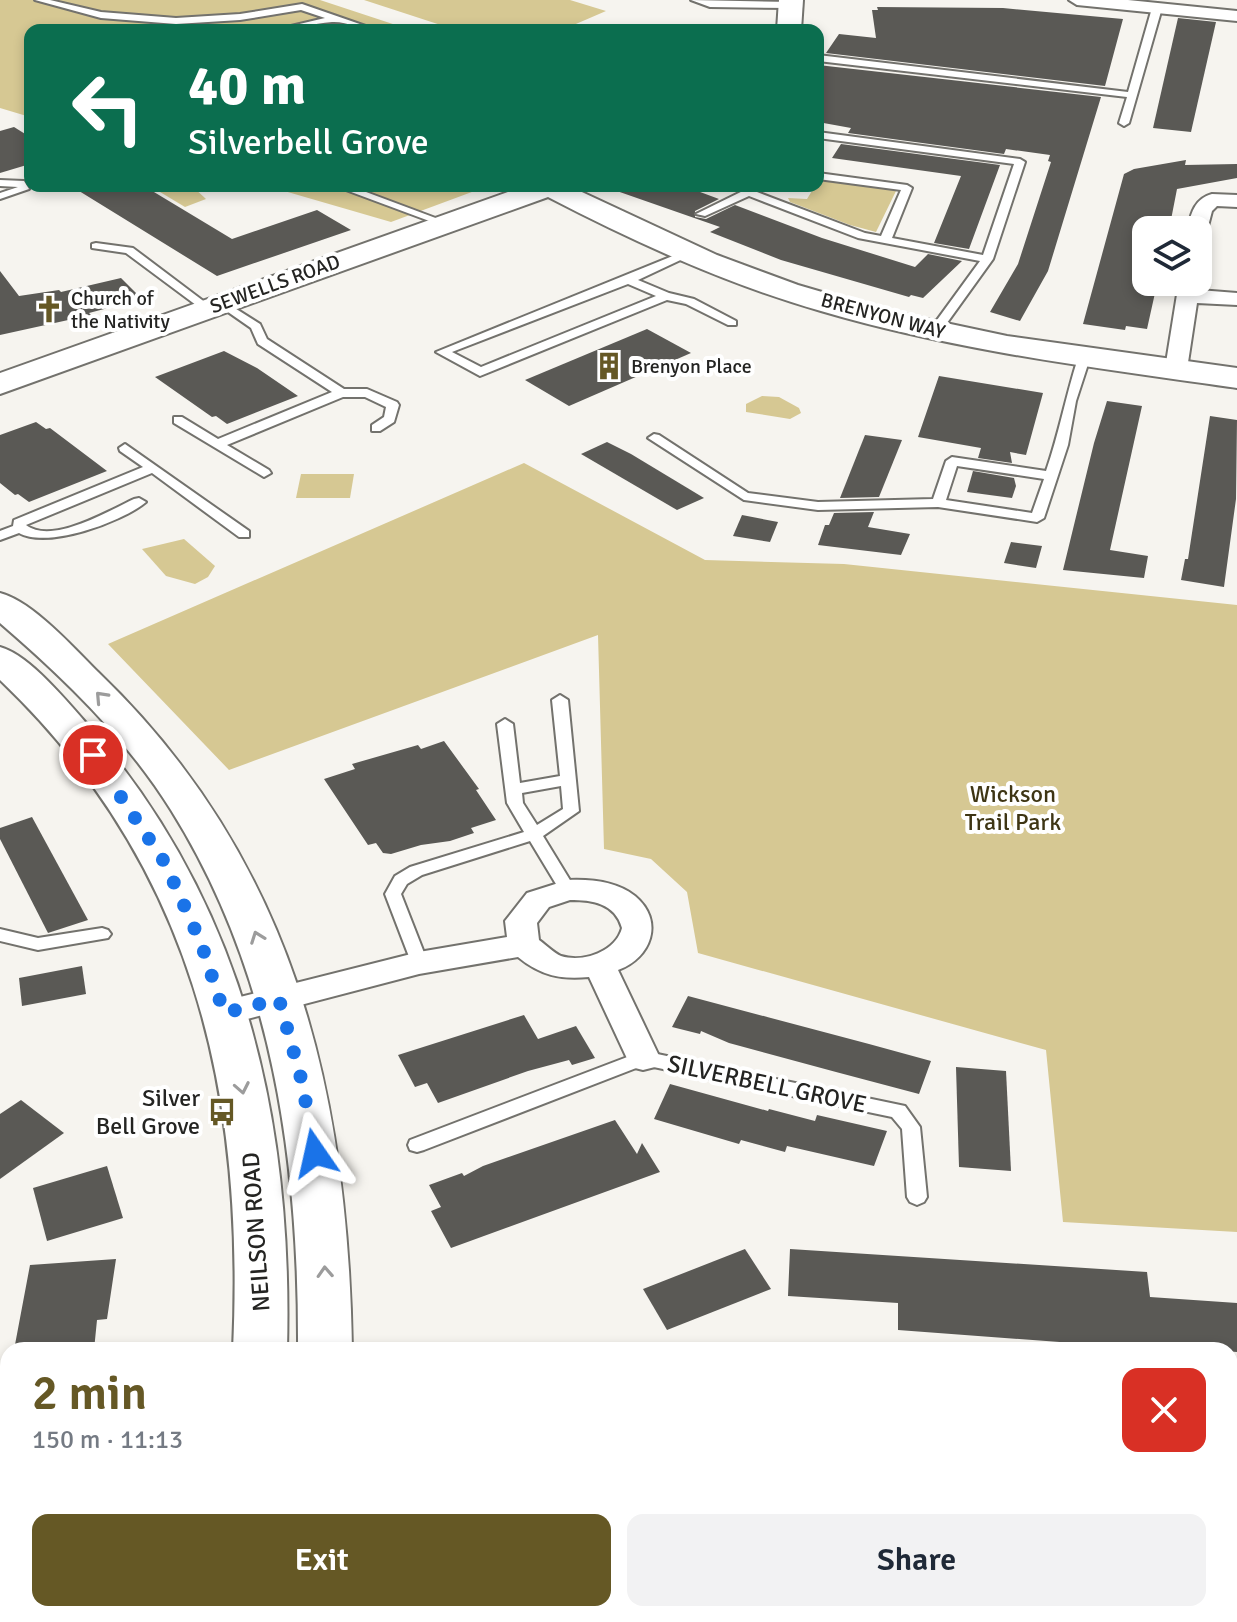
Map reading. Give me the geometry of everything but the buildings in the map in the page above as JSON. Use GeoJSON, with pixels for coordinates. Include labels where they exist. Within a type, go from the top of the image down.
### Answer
{"type":"FeatureCollection","features":[{"type":"Feature","properties":{"kind":"street"},"geometry":{"type":"LineString","coordinates":[[1077,0],[1157,8],[1188,6],[1237,16]]}},
{"type":"Feature","properties":{"kind":"street"},"geometry":{"type":"LineString","coordinates":[[789,24],[791,2]]}},
{"type":"Feature","properties":{"kind":"street","name":"SEWELLS ROAD"},"geometry":{"type":"LineString","coordinates":[[0,384],[534,192]]}},
{"type":"Feature","properties":{"kind":"street","name":"BRENYON WAY"},"geometry":{"type":"LineString","coordinates":[[563,192],[685,254],[868,316],[1084,358],[1237,378]]}},
{"type":"Feature","properties":{"kind":"street"},"geometry":{"type":"LineString","coordinates":[[1200,216],[1202,209],[1212,200],[1237,201]]}},
{"type":"Feature","properties":{"kind":"street"},"geometry":{"type":"LineString","coordinates":[[1212,294],[1237,299]]}},
{"type":"Feature","properties":{"kind":"street"},"geometry":{"type":"LineString","coordinates":[[1176,369],[1188,296]]}},
{"type":"Feature","properties":{"kind":"street"},"geometry":{"type":"LineString","coordinates":[[0,604],[60,656],[141,740],[187,802],[216,849],[253,926],[279,999],[302,1082],[319,1177],[327,1305],[325,1342]]}},
{"type":"Feature","properties":{"kind":"street","name":"NEILSON ROAD"},"geometry":{"type":"LineString","coordinates":[[0,659],[52,709],[93,755],[165,863],[201,943],[224,1013],[243,1092],[256,1186],[263,1312],[261,1342]]}},
{"type":"Feature","properties":{"kind":"street"},"geometry":{"type":"LineString","coordinates":[[224,1013],[419,963],[524,945],[556,967],[600,967],[622,957],[636,941],[638,923],[629,907],[603,892],[568,890],[538,900],[521,921],[524,945]]}},
{"type":"Feature","properties":{"kind":"street"},"geometry":{"type":"LineString","coordinates":[[600,967],[643,1058]]}},
{"type":"Feature","properties":{"kind":"lane"},"geometry":{"type":"LineString","coordinates":[[39,0],[101,15],[176,21],[240,17],[302,7],[354,24]]}},
{"type":"Feature","properties":{"kind":"lane"},"geometry":{"type":"LineString","coordinates":[[695,0],[710,4],[791,2]]}},
{"type":"Feature","properties":{"kind":"lane"},"geometry":{"type":"LineString","coordinates":[[1124,123],[1157,8]]}},
{"type":"Feature","properties":{"kind":"lane"},"geometry":{"type":"LineString","coordinates":[[307,24],[335,18]]}},
{"type":"Feature","properties":{"kind":"lane"},"geometry":{"type":"LineString","coordinates":[[176,21],[183,24]]}},
{"type":"Feature","properties":{"kind":"lane"},"geometry":{"type":"LineString","coordinates":[[824,59],[1133,95]]}},
{"type":"Feature","properties":{"kind":"lane"},"geometry":{"type":"LineString","coordinates":[[824,135],[1020,162],[987,259],[935,331]]}},
{"type":"Feature","properties":{"kind":"lane"},"geometry":{"type":"LineString","coordinates":[[824,177],[907,188],[885,241]]}},
{"type":"Feature","properties":{"kind":"lane"},"geometry":{"type":"LineString","coordinates":[[0,183],[20,183],[24,189],[0,196]]}},
{"type":"Feature","properties":{"kind":"lane"},"geometry":{"type":"LineString","coordinates":[[358,192],[444,223]]}},
{"type":"Feature","properties":{"kind":"lane"},"geometry":{"type":"LineString","coordinates":[[701,214],[748,192],[834,227],[885,241],[987,259]]}},
{"type":"Feature","properties":{"kind":"lane"},"geometry":{"type":"LineString","coordinates":[[96,246],[129,250],[215,306],[256,326],[262,341],[341,393]]}},
{"type":"Feature","properties":{"kind":"lane"},"geometry":{"type":"LineString","coordinates":[[666,296],[480,372],[442,352],[628,280],[685,254]]}},
{"type":"Feature","properties":{"kind":"lane"},"geometry":{"type":"LineString","coordinates":[[628,280],[666,296],[690,301],[732,323]]}},
{"type":"Feature","properties":{"kind":"lane"},"geometry":{"type":"LineString","coordinates":[[654,438],[744,496],[818,506],[938,503],[1037,518],[1052,476],[1084,358]]}},
{"type":"Feature","properties":{"kind":"lane"},"geometry":{"type":"LineString","coordinates":[[217,444],[341,393],[367,393],[393,405],[390,419],[376,428]]}},
{"type":"Feature","properties":{"kind":"lane"},"geometry":{"type":"LineString","coordinates":[[178,420],[264,473]]}},
{"type":"Feature","properties":{"kind":"lane"},"geometry":{"type":"LineString","coordinates":[[125,448],[244,534]]}},
{"type":"Feature","properties":{"kind":"lane"},"geometry":{"type":"LineString","coordinates":[[938,503],[952,461],[1052,476]]}},
{"type":"Feature","properties":{"kind":"lane"},"geometry":{"type":"LineString","coordinates":[[139,502],[59,536],[25,533],[19,523],[153,468]]}},
{"type":"Feature","properties":{"kind":"lane"},"geometry":{"type":"LineString","coordinates":[[0,536],[20,528]]}},
{"type":"Feature","properties":{"kind":"lane"},"geometry":{"type":"LineString","coordinates":[[419,963],[393,894],[401,880],[416,871],[534,834],[571,811],[560,700]]}},
{"type":"Feature","properties":{"kind":"lane"},"geometry":{"type":"LineString","coordinates":[[505,724],[515,803],[568,890]]}},
{"type":"Feature","properties":{"kind":"lane"},"geometry":{"type":"LineString","coordinates":[[513,789],[566,780]]}},
{"type":"Feature","properties":{"kind":"lane"},"geometry":{"type":"LineString","coordinates":[[0,935],[38,944],[102,934]]}},
{"type":"Feature","properties":{"kind":"lane","name":"SILVERBELL GROVE"},"geometry":{"type":"LineString","coordinates":[[417,1145],[643,1058],[898,1111],[911,1127],[917,1197]]}},
{"type":"Feature","properties":{"kind":"green space"},"geometry":{"type":"Polygon","coordinates":[[[0,0],[320,0],[393,24],[24,24],[24,115],[0,108],[0,0]]]}},
{"type":"Feature","properties":{"kind":"green space"},"geometry":{"type":"Polygon","coordinates":[[[364,0],[570,0],[606,11],[576,24],[438,24],[364,0]]]}},
{"type":"Feature","properties":{"kind":"green space"},"geometry":{"type":"Polygon","coordinates":[[[824,181],[896,191],[876,232],[790,202],[788,198],[807,199],[811,192],[824,192],[824,181]]]}},
{"type":"Feature","properties":{"kind":"green space"},"geometry":{"type":"Polygon","coordinates":[[[160,192],[198,192],[206,199],[185,207],[160,192]]]}},
{"type":"Feature","properties":{"kind":"green space"},"geometry":{"type":"Polygon","coordinates":[[[288,192],[472,192],[391,222],[288,192]]]}},
{"type":"Feature","properties":{"kind":"green space"},"geometry":{"type":"Polygon","coordinates":[[[762,396],[779,397],[799,408],[801,413],[790,419],[746,412],[746,404],[762,396]]]}},
{"type":"Feature","properties":{"kind":"green space","name":"Wickson Trail Park"},"geometry":{"type":"Polygon","coordinates":[[[524,463],[705,560],[844,564],[1237,605],[1237,1232],[1063,1222],[1046,1050],[698,953],[687,892],[651,859],[604,849],[598,635],[229,770],[108,644],[524,463]]]}},
{"type":"Feature","properties":{"kind":"green space"},"geometry":{"type":"Polygon","coordinates":[[[301,474],[354,474],[350,498],[296,498],[301,474]]]}},
{"type":"Feature","properties":{"kind":"green space"},"geometry":{"type":"Polygon","coordinates":[[[184,539],[215,566],[208,577],[195,584],[166,576],[142,549],[184,539]]]}},
{"type":"Feature","properties":{"kind":"place","name":"Church of the Nativity"},"geometry":{"type":"Point","coordinates":[49,309]}},
{"type":"Feature","properties":{"kind":"place","name":"Brenyon Place"},"geometry":{"type":"Point","coordinates":[609,366]}},
{"type":"Feature","properties":{"kind":"place","name":"Silver Bell Grove"},"geometry":{"type":"Point","coordinates":[222,1112]}},
{"type":"Feature","properties":{"kind":"route"},"geometry":{"type":"LineString","coordinates":[[93,755],[165,863],[201,943],[224,1013],[279,999],[302,1082],[315,1153]]}}]}
